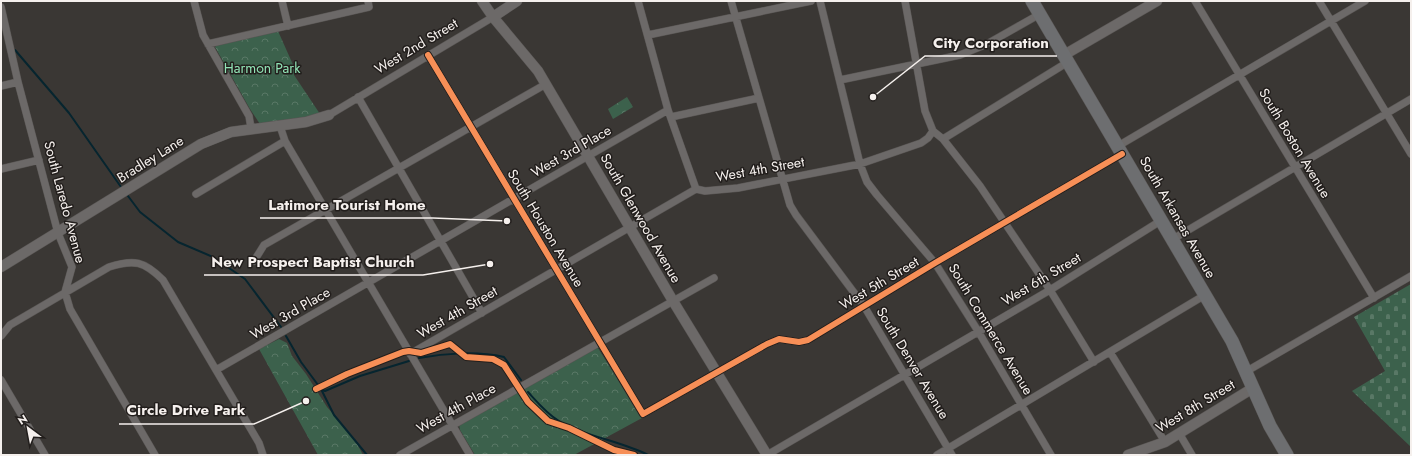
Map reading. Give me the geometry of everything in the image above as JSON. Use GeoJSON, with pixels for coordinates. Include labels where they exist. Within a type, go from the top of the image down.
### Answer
{"type":"FeatureCollection","features":[{"type":"Feature","properties":{"kind":"highway","name":"South Arkansas Avenue"},"geometry":{"type":"LineString","coordinates":[[1032,1],[1232,340],[1247,370],[1253,388],[1270,426],[1287,455]]}},
{"type":"Feature","properties":{"kind":"street"},"geometry":{"type":"LineString","coordinates":[[194,1],[199,23],[208,44],[249,116],[251,128]]}},
{"type":"Feature","properties":{"kind":"street"},"geometry":{"type":"LineString","coordinates":[[282,1],[288,26]]}},
{"type":"Feature","properties":{"kind":"street","name":"South Glenwood Avenue"},"geometry":{"type":"LineString","coordinates":[[482,1],[493,17],[538,71],[631,226],[673,301],[767,455]]}},
{"type":"Feature","properties":{"kind":"street","name":"West 2nd Street"},"geometry":{"type":"LineString","coordinates":[[329,115],[493,17],[517,1]]}},
{"type":"Feature","properties":{"kind":"street"},"geometry":{"type":"LineString","coordinates":[[638,1],[669,114],[696,189]]}},
{"type":"Feature","properties":{"kind":"street","name":"South Denver Avenue"},"geometry":{"type":"LineString","coordinates":[[731,1],[790,205],[864,306],[950,452]]}},
{"type":"Feature","properties":{"kind":"street"},"geometry":{"type":"LineString","coordinates":[[648,35],[811,1]]}},
{"type":"Feature","properties":{"kind":"street","name":"South Commerce Avenue"},"geometry":{"type":"LineString","coordinates":[[820,1],[860,164],[867,182],[935,263],[978,331],[1051,455]]}},
{"type":"Feature","properties":{"kind":"street"},"geometry":{"type":"LineString","coordinates":[[905,1],[925,111],[933,131],[943,139],[980,186],[1050,290],[1094,362]]}},
{"type":"Feature","properties":{"kind":"street"},"geometry":{"type":"LineString","coordinates":[[943,139],[1157,1]]}},
{"type":"Feature","properties":{"kind":"street","name":"South Boston Avenue"},"geometry":{"type":"LineString","coordinates":[[1195,1],[1374,298]]}},
{"type":"Feature","properties":{"kind":"street"},"geometry":{"type":"LineString","coordinates":[[1319,1],[1411,154]]}},
{"type":"Feature","properties":{"kind":"street","name":"West 5th Street"},"geometry":{"type":"LineString","coordinates":[[643,414],[767,344],[779,340],[799,342],[808,340],[1004,222],[1239,76],[1366,1]]}},
{"type":"Feature","properties":{"kind":"street"},"geometry":{"type":"LineString","coordinates":[[208,44],[288,26],[368,4]]}},
{"type":"Feature","properties":{"kind":"street","name":"South Laredo Avenue"},"geometry":{"type":"LineString","coordinates":[[1,7],[18,82],[58,233],[72,268],[65,292]]}},
{"type":"Feature","properties":{"kind":"street"},"geometry":{"type":"LineString","coordinates":[[840,80],[960,55],[980,47],[1040,14]]}},
{"type":"Feature","properties":{"kind":"street","name":"South Houston Avenue"},"geometry":{"type":"LineString","coordinates":[[428,55],[643,414]]}},
{"type":"Feature","properties":{"kind":"street"},"geometry":{"type":"LineString","coordinates":[[1,86],[18,82]]}},
{"type":"Feature","properties":{"kind":"street"},"geometry":{"type":"LineString","coordinates":[[254,261],[264,245],[546,84]]}},
{"type":"Feature","properties":{"kind":"street"},"geometry":{"type":"LineString","coordinates":[[358,97],[482,313]]}},
{"type":"Feature","properties":{"kind":"street","name":"West 3rd Place"},"geometry":{"type":"LineString","coordinates":[[216,370],[515,199],[669,114],[759,98]]}},
{"type":"Feature","properties":{"kind":"street"},"geometry":{"type":"LineString","coordinates":[[1173,239],[1296,168],[1411,98]]}},
{"type":"Feature","properties":{"kind":"street","name":"Bradley Lane"},"geometry":{"type":"LineString","coordinates":[[1,267],[201,144],[231,132],[251,128],[306,122],[329,115]]}},
{"type":"Feature","properties":{"kind":"street"},"geometry":{"type":"LineString","coordinates":[[280,126],[285,141],[470,455]]}},
{"type":"Feature","properties":{"kind":"street","name":"West 4th Street"},"geometry":{"type":"LineString","coordinates":[[410,354],[696,189],[705,191],[738,188],[860,164],[921,143],[928,138],[933,131]]}},
{"type":"Feature","properties":{"kind":"street"},"geometry":{"type":"LineString","coordinates":[[196,194],[285,141]]}},
{"type":"Feature","properties":{"kind":"street"},"geometry":{"type":"LineString","coordinates":[[1,169],[39,160]]}},
{"type":"Feature","properties":{"kind":"street","name":"West 6th Street"},"geometry":{"type":"LineString","coordinates":[[767,455],[1050,290],[1162,220]]}},
{"type":"Feature","properties":{"kind":"street"},"geometry":{"type":"LineString","coordinates":[[1,336],[10,325],[109,267],[122,262],[135,262],[145,265],[163,280],[259,443],[263,455]]}},
{"type":"Feature","properties":{"kind":"street"},"geometry":{"type":"LineString","coordinates":[[1247,370],[1411,276]]}},
{"type":"Feature","properties":{"kind":"street","name":"West 4th Place"},"geometry":{"type":"LineString","coordinates":[[400,455],[714,278]]}},
{"type":"Feature","properties":{"kind":"street"},"geometry":{"type":"LineString","coordinates":[[65,292],[70,309],[156,455]]}},
{"type":"Feature","properties":{"kind":"street"},"geometry":{"type":"LineString","coordinates":[[937,455],[950,452],[1021,405],[1205,295]]}},
{"type":"Feature","properties":{"kind":"street"},"geometry":{"type":"LineString","coordinates":[[1110,352],[1165,442]]}},
{"type":"Feature","properties":{"kind":"street"},"geometry":{"type":"LineString","coordinates":[[1,380],[45,455]]}},
{"type":"Feature","properties":{"kind":"street","name":"West 8th Street"},"geometry":{"type":"LineString","coordinates":[[1128,455],[1165,442],[1253,388]]}},
{"type":"Feature","properties":{"kind":"street"},"geometry":{"type":"LineString","coordinates":[[1179,434],[1192,455]]}},
{"type":"Feature","properties":{"kind":"green space","name":"Harmon Park"},"geometry":{"type":"Polygon","coordinates":[[[278,31],[294,67],[294,75],[320,114],[292,121],[260,124],[215,47],[217,45],[278,31]]]}},
{"type":"Feature","properties":{"kind":"green space"},"geometry":{"type":"Polygon","coordinates":[[[627,97],[633,107],[613,119],[608,109],[627,97]]]}},
{"type":"Feature","properties":{"kind":"green space"},"geometry":{"type":"Polygon","coordinates":[[[1411,284],[1411,447],[1352,391],[1385,371],[1354,317],[1411,284]]]}},
{"type":"Feature","properties":{"kind":"green space"},"geometry":{"type":"Polygon","coordinates":[[[279,339],[287,343],[292,356],[306,374],[327,407],[354,438],[363,455],[318,455],[259,349],[279,339]]]}},
{"type":"Feature","properties":{"kind":"green space"},"geometry":{"type":"Polygon","coordinates":[[[598,348],[642,418],[574,455],[475,455],[460,430],[459,424],[592,349],[598,348]]]}},
{"type":"Feature","properties":{"kind":"waterway"},"geometry":{"type":"LineString","coordinates":[[15,50],[69,113],[121,187]]}},
{"type":"Feature","properties":{"kind":"waterway"},"geometry":{"type":"LineString","coordinates":[[128,196],[140,212],[178,242],[213,257],[245,279],[281,327]]}},
{"type":"Feature","properties":{"kind":"waterway"},"geometry":{"type":"LineString","coordinates":[[286,336],[301,362],[321,389],[325,391],[360,376],[409,361]]}},
{"type":"Feature","properties":{"kind":"waterway"},"geometry":{"type":"LineString","coordinates":[[419,358],[462,353],[504,357],[521,380]]}},
{"type":"Feature","properties":{"kind":"waterway"},"geometry":{"type":"LineString","coordinates":[[321,389],[334,415],[367,455]]}},
{"type":"Feature","properties":{"kind":"waterway"},"geometry":{"type":"LineString","coordinates":[[528,392],[547,412],[559,421],[580,431],[638,450],[648,455]]}},
{"type":"Feature","properties":{"kind":"cycle path"},"geometry":{"type":"LineString","coordinates":[[428,55],[643,414],[767,344],[779,339],[799,342],[808,340],[935,263],[1122,154]]}},
{"type":"Feature","properties":{"kind":"cycle path"},"geometry":{"type":"LineString","coordinates":[[316,389],[347,374],[403,352],[409,351],[421,353],[450,344],[466,357],[493,359],[504,365],[528,402],[548,421],[569,428],[614,450],[634,455]]}},
{"type":"Feature","properties":{"kind":"place","name":"City Corporation"},"geometry":{"type":"Point","coordinates":[873,97]}},
{"type":"Feature","properties":{"kind":"place","name":"Latimore Tourist Home"},"geometry":{"type":"Point","coordinates":[507,221]}},
{"type":"Feature","properties":{"kind":"place","name":"New Prospect Baptist Church"},"geometry":{"type":"Point","coordinates":[490,264]}},
{"type":"Feature","properties":{"kind":"place","name":"Circle Drive Park"},"geometry":{"type":"Point","coordinates":[306,401]}}]}
